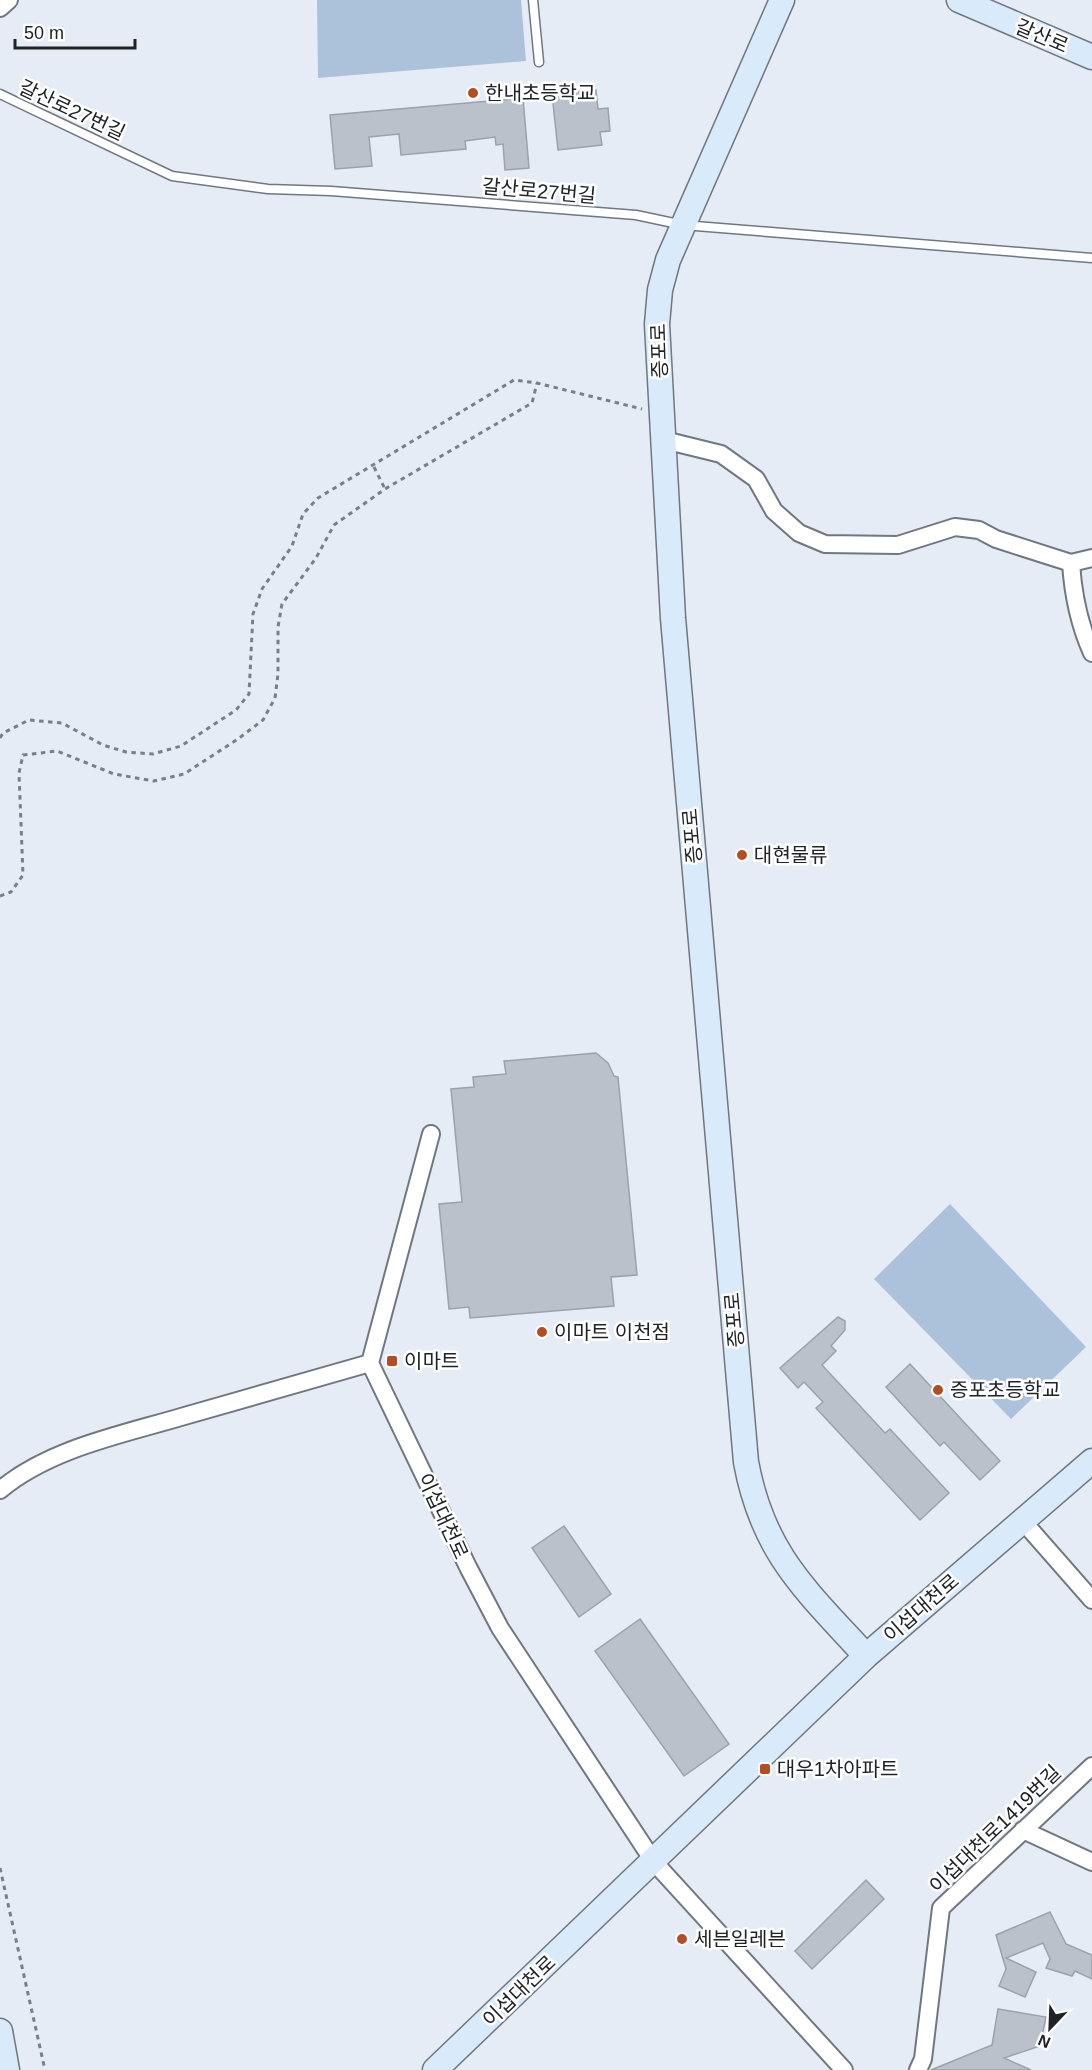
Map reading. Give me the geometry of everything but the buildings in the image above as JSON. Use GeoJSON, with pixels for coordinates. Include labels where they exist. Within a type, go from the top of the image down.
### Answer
{"type":"FeatureCollection","features":[{"type":"Feature","properties":{"kind":"street"},"geometry":{"type":"LineString","coordinates":[[0,8],[9,0]]}},
{"type":"Feature","properties":{"kind":"street","name":"증포로"},"geometry":{"type":"LineString","coordinates":[[782,0],[668,260],[660,290],[657,324],[673,618],[746,1462],[752,1493],[778,1554],[803,1587],[866,1656]]}},
{"type":"Feature","properties":{"kind":"street","name":"갈산로"},"geometry":{"type":"LineString","coordinates":[[959,0],[1092,57]]}},
{"type":"Feature","properties":{"kind":"street"},"geometry":{"type":"LineString","coordinates":[[664,440],[721,454],[756,479],[774,511],[799,533],[825,544],[898,545],[955,527],[980,530],[996,539],[1071,563],[1092,558]]}},
{"type":"Feature","properties":{"kind":"street"},"geometry":{"type":"LineString","coordinates":[[1071,563],[1073,595],[1084,635],[1092,653]]}},
{"type":"Feature","properties":{"kind":"street"},"geometry":{"type":"LineString","coordinates":[[0,1490],[21,1473],[42,1462],[135,1430],[370,1363],[431,1134]]}},
{"type":"Feature","properties":{"kind":"street","name":"이섭대천로"},"geometry":{"type":"LineString","coordinates":[[370,1363],[468,1567],[500,1628],[654,1862]]}},
{"type":"Feature","properties":{"kind":"street","name":"이섭대천로"},"geometry":{"type":"LineString","coordinates":[[435,2070],[866,1656],[1021,1519],[1092,1461]]}},
{"type":"Feature","properties":{"kind":"street"},"geometry":{"type":"LineString","coordinates":[[1021,1519],[1092,1599]]}},
{"type":"Feature","properties":{"kind":"street","name":"이섭대천로1419번길"},"geometry":{"type":"LineString","coordinates":[[918,2070],[923,2060],[941,1908],[1092,1766]]}},
{"type":"Feature","properties":{"kind":"street"},"geometry":{"type":"LineString","coordinates":[[1023,1830],[1092,1862]]}},
{"type":"Feature","properties":{"kind":"street"},"geometry":{"type":"LineString","coordinates":[[654,1862],[844,2070]]}},
{"type":"Feature","properties":{"kind":"street"},"geometry":{"type":"LineString","coordinates":[[0,2031],[7,2070]]}},
{"type":"Feature","properties":{"kind":"lane"},"geometry":{"type":"LineString","coordinates":[[533,0],[538,62]]}},
{"type":"Feature","properties":{"kind":"lane","name":"갈산로27번길"},"geometry":{"type":"LineString","coordinates":[[0,94],[172,176],[268,189],[331,191],[636,215],[683,225],[1092,258]]}},
{"type":"Feature","properties":{"kind":"path"},"geometry":{"type":"LineString","coordinates":[[0,738],[3,733],[29,720],[62,723],[103,745],[126,752],[153,754],[181,746],[236,711],[249,694],[252,680],[253,614],[262,589],[292,546],[303,514],[318,498],[514,380],[537,383],[627,407],[662,412]]}},
{"type":"Feature","properties":{"kind":"path"},"geometry":{"type":"LineString","coordinates":[[0,896],[11,892],[24,875],[19,774],[23,755],[57,751],[114,774],[154,781],[184,774],[238,739],[263,720],[275,698],[278,627],[282,604],[316,558],[334,525],[385,489],[532,403],[537,383]]}},
{"type":"Feature","properties":{"kind":"path"},"geometry":{"type":"LineString","coordinates":[[374,466],[385,489]]}},
{"type":"Feature","properties":{"kind":"path"},"geometry":{"type":"LineString","coordinates":[[0,1868],[45,2070]]}},
{"type":"Feature","properties":{"kind":"shaded area"},"geometry":{"type":"Polygon","coordinates":[[[317,0],[521,0],[526,61],[318,78],[317,0]]]}},
{"type":"Feature","properties":{"kind":"shaded area"},"geometry":{"type":"Polygon","coordinates":[[[950,1204],[1086,1347],[1011,1419],[874,1279],[950,1204]]]}},
{"type":"Feature","properties":{"kind":"place","name":"한내초등학교"},"geometry":{"type":"Point","coordinates":[473,93]}},
{"type":"Feature","properties":{"kind":"place","name":"대현물류"},"geometry":{"type":"Point","coordinates":[742,855]}},
{"type":"Feature","properties":{"kind":"place","name":"이마트 이천점"},"geometry":{"type":"Point","coordinates":[542,1332]}},
{"type":"Feature","properties":{"kind":"place","name":"이마트"},"geometry":{"type":"Point","coordinates":[392,1361]}},
{"type":"Feature","properties":{"kind":"place","name":"증포초등학교"},"geometry":{"type":"Point","coordinates":[938,1390]}},
{"type":"Feature","properties":{"kind":"place","name":"대우1차아파트"},"geometry":{"type":"Point","coordinates":[765,1769]}},
{"type":"Feature","properties":{"kind":"place","name":"세븐일레븐"},"geometry":{"type":"Point","coordinates":[682,1939]}}]}
